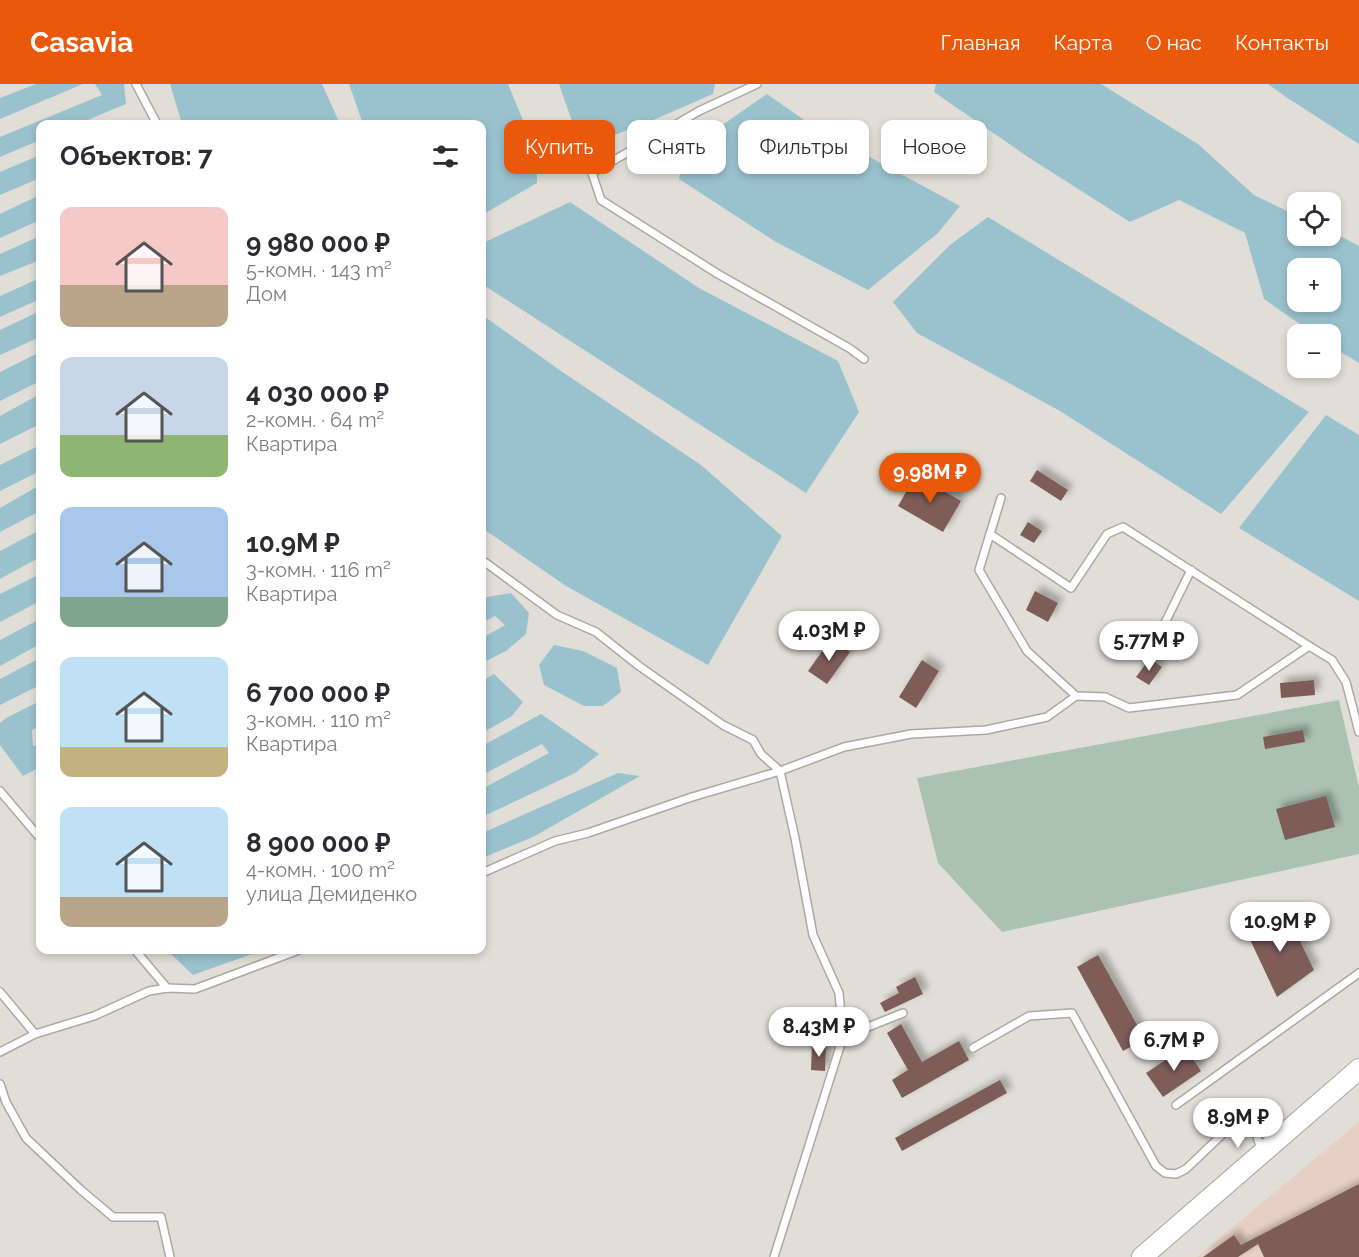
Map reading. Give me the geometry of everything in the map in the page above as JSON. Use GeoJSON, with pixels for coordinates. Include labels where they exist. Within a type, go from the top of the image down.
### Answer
{"type":"FeatureCollection","features":[{"type":"Feature","properties":{"kind":"main road"},"geometry":{"type":"LineString","coordinates":[[1142,1257],[1262,1152],[1357,1076]]}},
{"type":"Feature","properties":{"kind":"lane"},"geometry":{"type":"LineString","coordinates":[[136,84],[155,120]]}},
{"type":"Feature","properties":{"kind":"lane"},"geometry":{"type":"LineString","coordinates":[[757,84],[699,111],[592,172],[601,200],[718,274],[849,348],[864,359]]}},
{"type":"Feature","properties":{"kind":"lane"},"geometry":{"type":"LineString","coordinates":[[1001,498],[979,570],[1027,651],[1076,696]]}},
{"type":"Feature","properties":{"kind":"lane"},"geometry":{"type":"LineString","coordinates":[[990,534],[1071,588],[1107,534],[1123,526],[1332,660],[1346,682],[1359,732]]}},
{"type":"Feature","properties":{"kind":"lane"},"geometry":{"type":"LineString","coordinates":[[486,563],[557,615],[596,632],[639,666],[723,725],[753,740],[761,754],[780,771],[813,935],[839,993],[843,1036],[774,1257]]}},
{"type":"Feature","properties":{"kind":"lane"},"geometry":{"type":"LineString","coordinates":[[1157,639],[1191,570]]}},
{"type":"Feature","properties":{"kind":"lane"},"geometry":{"type":"LineString","coordinates":[[486,871],[555,841],[588,833],[693,797],[780,771],[844,747],[912,734],[986,730],[1047,717],[1076,696],[1105,697],[1129,708],[1237,695],[1309,646]]}},
{"type":"Feature","properties":{"kind":"lane"},"geometry":{"type":"LineString","coordinates":[[0,790],[36,833]]}},
{"type":"Feature","properties":{"kind":"lane"},"geometry":{"type":"LineString","coordinates":[[138,954],[167,988]]}},
{"type":"Feature","properties":{"kind":"lane"},"geometry":{"type":"LineString","coordinates":[[0,1052],[35,1034],[94,1016],[149,991],[167,988],[195,990],[289,954]]}},
{"type":"Feature","properties":{"kind":"lane"},"geometry":{"type":"LineString","coordinates":[[1176,1105],[1359,973]]}},
{"type":"Feature","properties":{"kind":"lane"},"geometry":{"type":"LineString","coordinates":[[0,992],[35,1034]]}},
{"type":"Feature","properties":{"kind":"lane"},"geometry":{"type":"LineString","coordinates":[[843,1036],[903,1012]]}},
{"type":"Feature","properties":{"kind":"lane"},"geometry":{"type":"LineString","coordinates":[[973,1048],[1029,1016],[1072,1013],[1156,1166],[1165,1173],[1176,1174],[1186,1169],[1231,1126],[1245,1124],[1256,1133],[1262,1152]]}},
{"type":"Feature","properties":{"kind":"lane"},"geometry":{"type":"LineString","coordinates":[[0,1084],[6,1102],[26,1138],[113,1217],[161,1217],[170,1257]]}},
{"type":"Feature","properties":{"kind":"shaded area"},"geometry":{"type":"Polygon","coordinates":[[[1359,1122],[1359,1257],[1197,1257],[1359,1122]]]}},
{"type":"Feature","properties":{"kind":"green space"},"geometry":{"type":"Polygon","coordinates":[[[1339,700],[1359,788],[1359,854],[1002,932],[938,863],[917,778],[1339,700]]]}},
{"type":"Feature","properties":{"kind":"water"},"geometry":{"type":"Polygon","coordinates":[[[36,84],[83,84],[0,119],[0,98],[36,84]]]}},
{"type":"Feature","properties":{"kind":"water"},"geometry":{"type":"Polygon","coordinates":[[[95,84],[124,84],[126,104],[88,120],[41,120],[102,95],[95,84]]]}},
{"type":"Feature","properties":{"kind":"water"},"geometry":{"type":"Polygon","coordinates":[[[170,84],[322,84],[338,120],[181,120],[170,84]]]}},
{"type":"Feature","properties":{"kind":"water"},"geometry":{"type":"Polygon","coordinates":[[[349,84],[508,84],[523,120],[504,120],[504,174],[537,174],[537,183],[486,213],[486,120],[362,120],[349,84]]]}},
{"type":"Feature","properties":{"kind":"water"},"geometry":{"type":"Polygon","coordinates":[[[559,84],[715,84],[713,94],[653,120],[627,120],[627,130],[615,135],[615,120],[572,120],[559,84]]]}},
{"type":"Feature","properties":{"kind":"water"},"geometry":{"type":"Polygon","coordinates":[[[936,84],[1101,84],[1198,144],[1254,195],[1287,211],[1287,246],[1341,246],[1341,236],[1359,246],[1359,363],[1341,352],[1341,324],[1300,324],[1264,299],[1245,233],[1179,200],[1130,222],[987,129],[987,120],[974,120],[934,92],[936,84]]]}},
{"type":"Feature","properties":{"kind":"water"},"geometry":{"type":"Polygon","coordinates":[[[1268,84],[1359,84],[1359,144],[1286,97],[1268,84]]]}},
{"type":"Feature","properties":{"kind":"water"},"geometry":{"type":"Polygon","coordinates":[[[767,94],[804,120],[738,120],[738,174],[869,174],[869,157],[881,163],[881,174],[901,174],[960,206],[938,233],[868,290],[776,242],[679,179],[680,174],[726,174],[726,122],[767,94]]]}},
{"type":"Feature","properties":{"kind":"water"},"geometry":{"type":"Polygon","coordinates":[[[36,122],[36,142],[0,157],[0,137],[36,122]]]}},
{"type":"Feature","properties":{"kind":"water"},"geometry":{"type":"Polygon","coordinates":[[[36,157],[36,180],[0,195],[0,172],[36,157]]]}},
{"type":"Feature","properties":{"kind":"water"},"geometry":{"type":"Polygon","coordinates":[[[36,197],[36,222],[0,238],[0,214],[36,197]]]}},
{"type":"Feature","properties":{"kind":"water"},"geometry":{"type":"Polygon","coordinates":[[[570,202],[699,288],[838,361],[859,412],[806,493],[486,287],[486,242],[570,202]]]}},
{"type":"Feature","properties":{"kind":"water"},"geometry":{"type":"Polygon","coordinates":[[[988,217],[1309,412],[1221,514],[1060,411],[917,333],[893,302],[950,245],[988,217]]]}},
{"type":"Feature","properties":{"kind":"water"},"geometry":{"type":"Polygon","coordinates":[[[36,238],[36,262],[0,276],[0,254],[36,238]]]}},
{"type":"Feature","properties":{"kind":"water"},"geometry":{"type":"Polygon","coordinates":[[[36,280],[36,301],[0,317],[0,296],[36,280]]]}},
{"type":"Feature","properties":{"kind":"water"},"geometry":{"type":"Polygon","coordinates":[[[36,313],[36,339],[0,355],[0,330],[36,313]]]}},
{"type":"Feature","properties":{"kind":"water"},"geometry":{"type":"Polygon","coordinates":[[[486,318],[701,465],[782,536],[708,665],[566,586],[486,531],[486,318]]]}},
{"type":"Feature","properties":{"kind":"water"},"geometry":{"type":"Polygon","coordinates":[[[36,354],[36,383],[0,401],[0,372],[36,354]]]}},
{"type":"Feature","properties":{"kind":"water"},"geometry":{"type":"Polygon","coordinates":[[[36,396],[36,426],[0,444],[0,416],[36,396]]]}},
{"type":"Feature","properties":{"kind":"water"},"geometry":{"type":"Polygon","coordinates":[[[1326,415],[1359,435],[1359,601],[1239,528],[1326,415]]]}},
{"type":"Feature","properties":{"kind":"water"},"geometry":{"type":"Polygon","coordinates":[[[36,447],[36,473],[0,491],[0,465],[36,447]]]}},
{"type":"Feature","properties":{"kind":"water"},"geometry":{"type":"Polygon","coordinates":[[[36,487],[36,513],[0,532],[0,508],[36,487]]]}},
{"type":"Feature","properties":{"kind":"water"},"geometry":{"type":"Polygon","coordinates":[[[36,532],[36,559],[0,579],[0,551],[36,532]]]}},
{"type":"Feature","properties":{"kind":"water"},"geometry":{"type":"Polygon","coordinates":[[[36,576],[36,603],[0,622],[0,594],[36,576]]]}},
{"type":"Feature","properties":{"kind":"water"},"geometry":{"type":"Polygon","coordinates":[[[511,593],[529,613],[526,634],[506,651],[486,661],[486,636],[505,625],[495,616],[486,621],[487,597],[511,593]]]}},
{"type":"Feature","properties":{"kind":"water"},"geometry":{"type":"Polygon","coordinates":[[[36,621],[36,646],[0,666],[0,640],[36,621]]]}},
{"type":"Feature","properties":{"kind":"water"},"geometry":{"type":"Polygon","coordinates":[[[554,645],[583,651],[617,668],[621,692],[603,706],[584,706],[544,685],[539,665],[554,645]]]}},
{"type":"Feature","properties":{"kind":"water"},"geometry":{"type":"Polygon","coordinates":[[[36,660],[36,687],[0,705],[0,679],[36,660]]]}},
{"type":"Feature","properties":{"kind":"water"},"geometry":{"type":"Polygon","coordinates":[[[494,674],[523,702],[512,716],[486,731],[486,703],[486,679],[494,674]]]}},
{"type":"Feature","properties":{"kind":"water"},"geometry":{"type":"Polygon","coordinates":[[[36,703],[36,728],[32,730],[33,746],[36,745],[36,769],[23,776],[0,745],[0,723],[36,703]]]}},
{"type":"Feature","properties":{"kind":"water"},"geometry":{"type":"Polygon","coordinates":[[[541,714],[599,754],[575,773],[486,815],[486,787],[549,753],[542,744],[486,773],[486,744],[541,714]]]}},
{"type":"Feature","properties":{"kind":"water"},"geometry":{"type":"Polygon","coordinates":[[[618,773],[640,776],[533,837],[486,856],[486,831],[618,773]]]}},
{"type":"Feature","properties":{"kind":"water"},"geometry":{"type":"Polygon","coordinates":[[[171,954],[252,954],[193,975],[171,954]]]}},
{"type":"Feature","properties":{"kind":"building"},"geometry":{"type":"Polygon","coordinates":[[[1037,470],[1068,490],[1061,501],[1030,481],[1037,470]]]}},
{"type":"Feature","properties":{"kind":"building"},"geometry":{"type":"Polygon","coordinates":[[[916,475],[961,501],[943,532],[898,506],[916,475]]]}},
{"type":"Feature","properties":{"kind":"building"},"geometry":{"type":"Polygon","coordinates":[[[1028,522],[1042,531],[1034,543],[1020,535],[1028,522]]]}},
{"type":"Feature","properties":{"kind":"building"},"geometry":{"type":"Polygon","coordinates":[[[1035,591],[1058,603],[1048,622],[1026,610],[1035,591]]]}},
{"type":"Feature","properties":{"kind":"building"},"geometry":{"type":"Polygon","coordinates":[[[831,639],[850,652],[827,684],[808,671],[831,639]]]}},
{"type":"Feature","properties":{"kind":"building"},"geometry":{"type":"Polygon","coordinates":[[[1150,658],[1162,667],[1149,685],[1136,677],[1150,658]]]}},
{"type":"Feature","properties":{"kind":"building"},"geometry":{"type":"Polygon","coordinates":[[[922,660],[939,671],[916,708],[899,697],[922,660]]]}},
{"type":"Feature","properties":{"kind":"building"},"geometry":{"type":"Polygon","coordinates":[[[1314,680],[1315,695],[1281,698],[1280,683],[1314,680]]]}},
{"type":"Feature","properties":{"kind":"building"},"geometry":{"type":"Polygon","coordinates":[[[1303,730],[1305,742],[1265,749],[1263,737],[1303,730]]]}},
{"type":"Feature","properties":{"kind":"building"},"geometry":{"type":"Polygon","coordinates":[[[1326,796],[1335,827],[1285,840],[1276,809],[1326,796]]]}},
{"type":"Feature","properties":{"kind":"building"},"geometry":{"type":"Polygon","coordinates":[[[1286,912],[1314,970],[1277,997],[1246,931],[1286,912]]]}},
{"type":"Feature","properties":{"kind":"building"},"geometry":{"type":"Polygon","coordinates":[[[1098,955],[1145,1039],[1123,1051],[1077,967],[1098,955]]]}},
{"type":"Feature","properties":{"kind":"building"},"geometry":{"type":"Polygon","coordinates":[[[915,977],[923,994],[885,1012],[880,1003],[899,993],[896,987],[915,977]]]}},
{"type":"Feature","properties":{"kind":"building"},"geometry":{"type":"Polygon","coordinates":[[[901,1024],[922,1062],[959,1041],[969,1060],[902,1098],[892,1080],[908,1070],[887,1033],[901,1024]]]}},
{"type":"Feature","properties":{"kind":"building"},"geometry":{"type":"Polygon","coordinates":[[[812,1044],[826,1045],[825,1071],[811,1070],[812,1044]]]}},
{"type":"Feature","properties":{"kind":"building"},"geometry":{"type":"Polygon","coordinates":[[[1185,1047],[1201,1071],[1163,1097],[1146,1073],[1185,1047]]]}},
{"type":"Feature","properties":{"kind":"building"},"geometry":{"type":"Polygon","coordinates":[[[1000,1080],[1007,1093],[902,1151],[895,1138],[1000,1080]]]}},
{"type":"Feature","properties":{"kind":"building"},"geometry":{"type":"Polygon","coordinates":[[[1359,1184],[1359,1257],[1264,1257],[1258,1244],[1238,1257],[1203,1257],[1234,1235],[1241,1245],[1359,1184]]]}}]}
